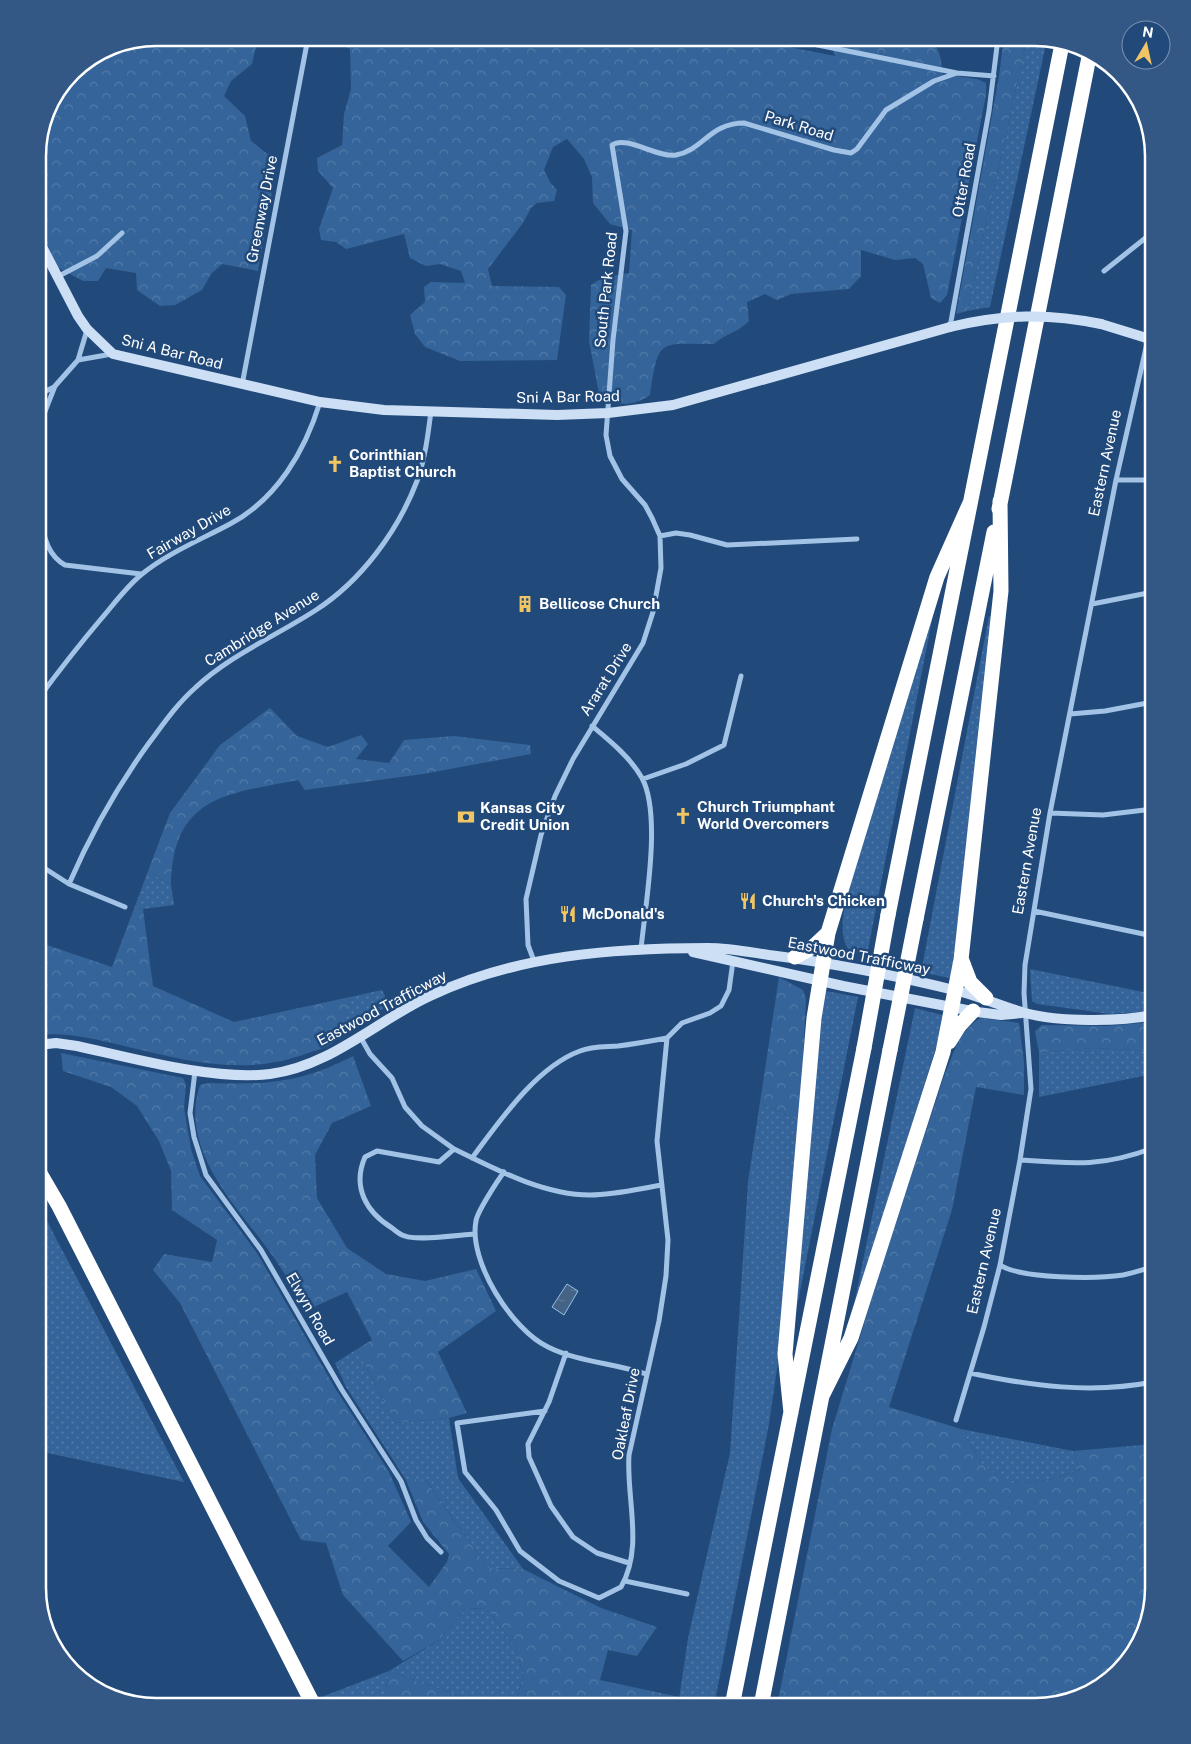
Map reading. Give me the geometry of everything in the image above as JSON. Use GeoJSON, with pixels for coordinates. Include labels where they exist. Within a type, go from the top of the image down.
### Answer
{"type":"FeatureCollection","features":[{"type":"Feature","properties":{"kind":"highway"},"geometry":{"type":"LineString","coordinates":[[734,1698],[1061,49]]}},
{"type":"Feature","properties":{"kind":"highway"},"geometry":{"type":"LineString","coordinates":[[763,1698],[1088,60]]}},
{"type":"Feature","properties":{"kind":"highway"},"geometry":{"type":"LineString","coordinates":[[822,1396],[851,1338],[943,1052],[956,991],[962,960],[1001,591],[1000,501]]}},
{"type":"Feature","properties":{"kind":"highway"},"geometry":{"type":"LineString","coordinates":[[791,1413],[785,1354],[814,1018],[828,933],[937,577],[970,503]]}},
{"type":"Feature","properties":{"kind":"highway"},"geometry":{"type":"LineString","coordinates":[[795,957],[813,947],[828,933]]}},
{"type":"Feature","properties":{"kind":"highway"},"geometry":{"type":"LineString","coordinates":[[962,960],[970,982],[986,998]]}},
{"type":"Feature","properties":{"kind":"highway"},"geometry":{"type":"LineString","coordinates":[[943,1052],[959,1026],[973,1011]]}},
{"type":"Feature","properties":{"kind":"highway"},"geometry":{"type":"LineString","coordinates":[[46,1184],[310,1698]]}},
{"type":"Feature","properties":{"kind":"main road","name":"Sni A Bar Road"},"geometry":{"type":"LineString","coordinates":[[46,256],[87,330],[113,354],[320,402],[384,410],[557,415],[608,413],[673,405],[700,399],[950,327],[978,320],[1015,315],[1079,320],[1101,324],[1145,337]]}},
{"type":"Feature","properties":{"kind":"main road","name":"Eastwood Trafficway"},"geometry":{"type":"LineString","coordinates":[[46,1044],[56,1043],[76,1046],[196,1070],[238,1075],[269,1074],[303,1065],[361,1038],[397,1014],[434,994],[484,974],[534,961],[641,949],[710,948],[795,957],[956,991],[986,998],[1025,1013],[1058,1018],[1109,1019],[1145,1016]]}},
{"type":"Feature","properties":{"kind":"main road","name":"Eastwood Trafficway"},"geometry":{"type":"LineString","coordinates":[[683,949],[820,980],[973,1011],[1001,1015],[1025,1013]]}},
{"type":"Feature","properties":{"kind":"street","name":"Greenway Drive"},"geometry":{"type":"LineString","coordinates":[[242,385],[306,46]]}},
{"type":"Feature","properties":{"kind":"street"},"geometry":{"type":"LineString","coordinates":[[822,46],[957,73],[994,76]]}},
{"type":"Feature","properties":{"kind":"street","name":"Otter Road"},"geometry":{"type":"LineString","coordinates":[[950,327],[994,76],[997,46]]}},
{"type":"Feature","properties":{"kind":"street","name":"Park Road"},"geometry":{"type":"LineString","coordinates":[[615,143],[630,144],[659,154],[676,155],[688,150],[722,126],[744,123],[834,150],[851,153],[857,149],[886,110],[934,81],[957,73]]}},
{"type":"Feature","properties":{"kind":"street","name":"South Park Road"},"geometry":{"type":"LineString","coordinates":[[608,413],[613,340],[626,231],[612,149],[612,145],[615,143]]}},
{"type":"Feature","properties":{"kind":"street"},"geometry":{"type":"LineString","coordinates":[[56,277],[97,256],[122,233]]}},
{"type":"Feature","properties":{"kind":"street"},"geometry":{"type":"LineString","coordinates":[[1104,271],[1145,239]]}},
{"type":"Feature","properties":{"kind":"street"},"geometry":{"type":"LineString","coordinates":[[46,409],[55,386],[78,360],[87,330]]}},
{"type":"Feature","properties":{"kind":"street"},"geometry":{"type":"LineString","coordinates":[[78,360],[113,354]]}},
{"type":"Feature","properties":{"kind":"street","name":"Eastern Avenue"},"geometry":{"type":"LineString","coordinates":[[956,1420],[1000,1265],[1020,1160],[1032,1089],[1025,1013],[1024,965],[1050,813],[1116,480],[1145,363]]}},
{"type":"Feature","properties":{"kind":"street"},"geometry":{"type":"LineString","coordinates":[[46,391],[55,386]]}},
{"type":"Feature","properties":{"kind":"street","name":"Fairway Drive"},"geometry":{"type":"LineString","coordinates":[[46,689],[122,593],[141,574],[168,556],[233,523],[265,498],[283,478],[300,453],[312,429],[320,402]]}},
{"type":"Feature","properties":{"kind":"street","name":"Cambridge Avenue"},"geometry":{"type":"LineString","coordinates":[[69,884],[85,847],[120,784],[176,706],[222,666],[330,600],[357,576],[382,545],[401,516],[417,481],[426,448],[432,410]]}},
{"type":"Feature","properties":{"kind":"street","name":"Ararat Drive"},"geometry":{"type":"LineString","coordinates":[[534,961],[528,945],[526,922],[530,877],[541,835],[555,796],[592,726],[631,666],[643,643],[653,612],[661,568],[660,536],[645,505],[622,479],[610,456],[606,435],[608,413]]}},
{"type":"Feature","properties":{"kind":"street"},"geometry":{"type":"LineString","coordinates":[[1116,480],[1145,480]]}},
{"type":"Feature","properties":{"kind":"street"},"geometry":{"type":"LineString","coordinates":[[660,536],[676,533],[727,545],[856,539]]}},
{"type":"Feature","properties":{"kind":"street"},"geometry":{"type":"LineString","coordinates":[[46,540],[49,551],[56,560],[65,565],[141,574]]}},
{"type":"Feature","properties":{"kind":"street"},"geometry":{"type":"LineString","coordinates":[[1092,604],[1145,594]]}},
{"type":"Feature","properties":{"kind":"street"},"geometry":{"type":"LineString","coordinates":[[642,779],[686,764],[724,746],[741,676]]}},
{"type":"Feature","properties":{"kind":"street"},"geometry":{"type":"LineString","coordinates":[[1070,714],[1105,711],[1145,704]]}},
{"type":"Feature","properties":{"kind":"street"},"geometry":{"type":"LineString","coordinates":[[592,726],[619,750],[642,779],[651,823],[651,847],[641,949]]}},
{"type":"Feature","properties":{"kind":"street"},"geometry":{"type":"LineString","coordinates":[[1050,813],[1103,815],[1145,810]]}},
{"type":"Feature","properties":{"kind":"street"},"geometry":{"type":"LineString","coordinates":[[46,869],[69,884],[125,907]]}},
{"type":"Feature","properties":{"kind":"street"},"geometry":{"type":"LineString","coordinates":[[1034,911],[1145,934]]}},
{"type":"Feature","properties":{"kind":"street"},"geometry":{"type":"LineString","coordinates":[[472,1158],[514,1103],[528,1088],[565,1057],[581,1050],[667,1038],[682,1023],[710,1013],[721,1006],[729,990],[733,960]]}},
{"type":"Feature","properties":{"kind":"street"},"geometry":{"type":"LineString","coordinates":[[361,1038],[370,1054],[392,1078],[405,1107],[422,1126],[454,1149],[472,1158],[541,1187],[575,1194],[611,1194],[662,1185]]}},
{"type":"Feature","properties":{"kind":"street","name":"Oakleaf Drive"},"geometry":{"type":"LineString","coordinates":[[625,1581],[632,1551],[633,1516],[628,1474],[630,1455],[659,1320],[666,1276],[668,1240],[657,1134],[667,1038]]}},
{"type":"Feature","properties":{"kind":"street","name":"Elwyn Road"},"geometry":{"type":"LineString","coordinates":[[196,1070],[190,1113],[194,1137],[206,1175],[261,1250],[342,1390],[401,1481],[416,1520],[427,1538],[441,1552]]}},
{"type":"Feature","properties":{"kind":"street"},"geometry":{"type":"LineString","coordinates":[[454,1149],[439,1162],[377,1152],[365,1157],[360,1168],[361,1192],[374,1215],[406,1237],[474,1234]]}},
{"type":"Feature","properties":{"kind":"street"},"geometry":{"type":"LineString","coordinates":[[1020,1160],[1082,1165],[1104,1162],[1145,1151]]}},
{"type":"Feature","properties":{"kind":"street"},"geometry":{"type":"LineString","coordinates":[[504,1172],[480,1209],[476,1219],[474,1234],[490,1282],[506,1308],[530,1335],[549,1348],[646,1374]]}},
{"type":"Feature","properties":{"kind":"street"},"geometry":{"type":"LineString","coordinates":[[1000,1265],[1011,1270],[1054,1276],[1091,1277],[1124,1275],[1145,1269]]}},
{"type":"Feature","properties":{"kind":"street"},"geometry":{"type":"LineString","coordinates":[[566,1353],[545,1411],[528,1444],[529,1457],[551,1506],[573,1537],[597,1553],[629,1563]]}},
{"type":"Feature","properties":{"kind":"street"},"geometry":{"type":"LineString","coordinates":[[970,1374],[1015,1383],[1066,1388],[1101,1388],[1145,1383]]}},
{"type":"Feature","properties":{"kind":"street"},"geometry":{"type":"LineString","coordinates":[[545,1411],[457,1423],[465,1472],[496,1510],[520,1551],[559,1582],[599,1598],[621,1587],[625,1581],[687,1594]]}},
{"type":"Feature","properties":{"kind":"green space"},"geometry":{"type":"Polygon","coordinates":[[[149,46],[256,46],[252,64],[231,81],[224,96],[245,116],[251,141],[270,156],[275,174],[258,271],[222,264],[211,274],[202,290],[175,305],[160,306],[137,290],[136,273],[106,268],[98,281],[83,281],[57,267],[46,244],[46,149],[48,135],[55,114],[61,101],[78,78],[108,58],[135,48],[149,46]]]}},
{"type":"Feature","properties":{"kind":"green space"},"geometry":{"type":"Polygon","coordinates":[[[343,46],[787,46],[835,56],[832,46],[935,46],[939,53],[942,74],[977,79],[986,83],[986,95],[947,295],[940,303],[931,298],[923,264],[915,258],[895,260],[861,250],[861,276],[849,289],[791,294],[777,300],[765,294],[747,302],[749,321],[740,329],[714,344],[682,344],[664,348],[659,353],[656,363],[650,395],[644,399],[626,404],[600,399],[589,341],[591,285],[602,278],[629,273],[632,230],[610,224],[593,203],[592,177],[584,159],[567,139],[553,147],[544,170],[550,182],[557,190],[554,201],[537,203],[531,208],[523,223],[488,269],[492,286],[559,287],[566,295],[557,360],[460,361],[425,347],[415,334],[410,315],[425,302],[424,287],[431,282],[465,283],[461,271],[440,264],[426,266],[410,258],[404,234],[346,249],[336,242],[321,240],[319,229],[333,188],[318,171],[317,158],[342,145],[344,114],[351,89],[350,49],[343,46]]]}},
{"type":"Feature","properties":{"kind":"green space"},"geometry":{"type":"Polygon","coordinates":[[[1003,46],[1025,46],[967,311],[956,314],[1003,46]]]}},
{"type":"Feature","properties":{"kind":"green space"},"geometry":{"type":"Polygon","coordinates":[[[1025,46],[1045,46],[990,307],[967,311],[1025,46]]]}},
{"type":"Feature","properties":{"kind":"green space"},"geometry":{"type":"Polygon","coordinates":[[[933,615],[867,955],[859,954],[847,947],[844,940],[844,909],[848,890],[933,615]]]}},
{"type":"Feature","properties":{"kind":"green space"},"geometry":{"type":"Polygon","coordinates":[[[989,616],[992,617],[978,730],[954,979],[921,972],[989,616]]]}},
{"type":"Feature","properties":{"kind":"green space"},"geometry":{"type":"Polygon","coordinates":[[[270,708],[297,736],[328,747],[361,735],[368,744],[356,759],[389,763],[404,740],[454,736],[530,745],[531,754],[423,774],[305,790],[298,780],[228,796],[209,804],[194,816],[182,833],[174,855],[171,885],[148,871],[170,813],[220,745],[270,708]]]}},
{"type":"Feature","properties":{"kind":"green space"},"geometry":{"type":"Polygon","coordinates":[[[148,871],[171,885],[174,905],[143,909],[135,906],[148,871]]]}},
{"type":"Feature","properties":{"kind":"green space"},"geometry":{"type":"Polygon","coordinates":[[[135,906],[143,909],[153,986],[234,1022],[350,997],[345,1023],[336,1041],[324,1047],[284,1060],[261,1064],[216,1064],[193,1061],[103,1041],[60,1034],[46,1034],[46,945],[112,967],[135,906]]]}},
{"type":"Feature","properties":{"kind":"green space"},"geometry":{"type":"Polygon","coordinates":[[[1030,969],[1145,992],[1145,1012],[1110,1014],[1037,1004],[1032,1001],[1030,969]]]}},
{"type":"Feature","properties":{"kind":"green space"},"geometry":{"type":"Polygon","coordinates":[[[779,977],[803,990],[806,999],[800,1121],[760,1102],[779,977]]]}},
{"type":"Feature","properties":{"kind":"green space"},"geometry":{"type":"Polygon","coordinates":[[[382,990],[389,1005],[337,1039],[345,1021],[350,997],[382,990]]]}},
{"type":"Feature","properties":{"kind":"green space"},"geometry":{"type":"Polygon","coordinates":[[[821,990],[858,997],[796,1312],[821,990]]]}},
{"type":"Feature","properties":{"kind":"green space"},"geometry":{"type":"Polygon","coordinates":[[[915,1008],[946,1016],[852,1314],[915,1008]]]}},
{"type":"Feature","properties":{"kind":"green space"},"geometry":{"type":"Polygon","coordinates":[[[981,1018],[1019,1023],[1024,1062],[1024,1095],[976,1087],[952,1210],[889,1407],[961,1429],[982,1464],[1009,1484],[1049,1480],[1080,1470],[1073,1451],[1145,1445],[1145,1588],[1141,1616],[1130,1643],[1113,1666],[1090,1683],[1063,1694],[1035,1698],[779,1698],[832,1429],[881,1268],[943,1079],[957,1045],[973,1023],[981,1018]]]}},
{"type":"Feature","properties":{"kind":"green space"},"geometry":{"type":"Polygon","coordinates":[[[1145,1023],[1145,1051],[1093,1048],[1039,1053],[1035,1031],[1042,1025],[1106,1026],[1145,1023]]]}},
{"type":"Feature","properties":{"kind":"green space"},"geometry":{"type":"Polygon","coordinates":[[[1093,1048],[1145,1051],[1145,1076],[1039,1097],[1039,1053],[1093,1048]]]}},
{"type":"Feature","properties":{"kind":"green space"},"geometry":{"type":"Polygon","coordinates":[[[61,1053],[183,1078],[186,1085],[184,1108],[191,1149],[200,1176],[257,1253],[335,1388],[389,1472],[411,1522],[388,1546],[429,1587],[447,1562],[449,1554],[423,1522],[406,1480],[425,1479],[488,1568],[523,1569],[601,1608],[657,1627],[637,1656],[608,1650],[600,1680],[679,1698],[516,1698],[524,1677],[515,1646],[487,1609],[466,1608],[439,1640],[403,1661],[343,1595],[326,1543],[301,1540],[180,1303],[153,1270],[164,1254],[212,1262],[217,1240],[172,1210],[171,1171],[159,1141],[137,1106],[111,1087],[63,1071],[61,1053]]]}},
{"type":"Feature","properties":{"kind":"green space"},"geometry":{"type":"Polygon","coordinates":[[[353,1056],[371,1106],[332,1123],[315,1155],[317,1198],[347,1248],[386,1274],[425,1281],[476,1269],[496,1311],[438,1352],[467,1413],[449,1418],[395,1423],[357,1349],[372,1340],[347,1292],[307,1310],[272,1256],[225,1193],[203,1152],[197,1131],[195,1108],[200,1085],[209,1083],[266,1082],[300,1077],[317,1072],[353,1056]]]}},
{"type":"Feature","properties":{"kind":"green space"},"geometry":{"type":"Polygon","coordinates":[[[760,1102],[800,1121],[779,1355],[769,1424],[716,1698],[679,1698],[688,1638],[730,1453],[748,1182],[760,1102]]]}},
{"type":"Feature","properties":{"kind":"green space"},"geometry":{"type":"Polygon","coordinates":[[[46,1219],[184,1482],[46,1453],[46,1219]]]}},
{"type":"Feature","properties":{"kind":"green space"},"geometry":{"type":"Polygon","coordinates":[[[357,1349],[395,1423],[449,1418],[458,1478],[523,1569],[488,1568],[426,1480],[406,1480],[346,1387],[335,1363],[357,1349]]]}},
{"type":"Feature","properties":{"kind":"green space"},"geometry":{"type":"Polygon","coordinates":[[[961,1429],[1073,1451],[1080,1470],[1049,1480],[1008,1484],[982,1464],[961,1429]]]}},
{"type":"Feature","properties":{"kind":"green space"},"geometry":{"type":"Polygon","coordinates":[[[466,1608],[487,1609],[515,1646],[524,1677],[516,1698],[466,1698],[389,1671],[439,1640],[466,1608]]]}},
{"type":"Feature","properties":{"kind":"green space"},"geometry":{"type":"Polygon","coordinates":[[[389,1671],[384,1698],[325,1698],[324,1696],[389,1671]]]}},
{"type":"Feature","properties":{"kind":"green space"},"geometry":{"type":"Polygon","coordinates":[[[389,1671],[466,1698],[384,1698],[389,1671]]]}},
{"type":"Feature","properties":{"kind":"water"},"geometry":{"type":"Polygon","coordinates":[[[567,1284],[578,1291],[564,1315],[552,1307],[567,1284]]]}},
{"type":"Feature","properties":{"kind":"place","name":"Corinthian Baptist Church"},"geometry":{"type":"Point","coordinates":[335,464]}},
{"type":"Feature","properties":{"kind":"place","name":"Bellicose Church"},"geometry":{"type":"Point","coordinates":[525,604]}},
{"type":"Feature","properties":{"kind":"place","name":"Church Triumphant World Overcomers"},"geometry":{"type":"Point","coordinates":[683,816]}},
{"type":"Feature","properties":{"kind":"place","name":"Kansas City Credit Union"},"geometry":{"type":"Point","coordinates":[466,817]}},
{"type":"Feature","properties":{"kind":"place","name":"Church's Chicken"},"geometry":{"type":"Point","coordinates":[748,901]}},
{"type":"Feature","properties":{"kind":"place","name":"McDonald's"},"geometry":{"type":"Point","coordinates":[568,914]}}]}
